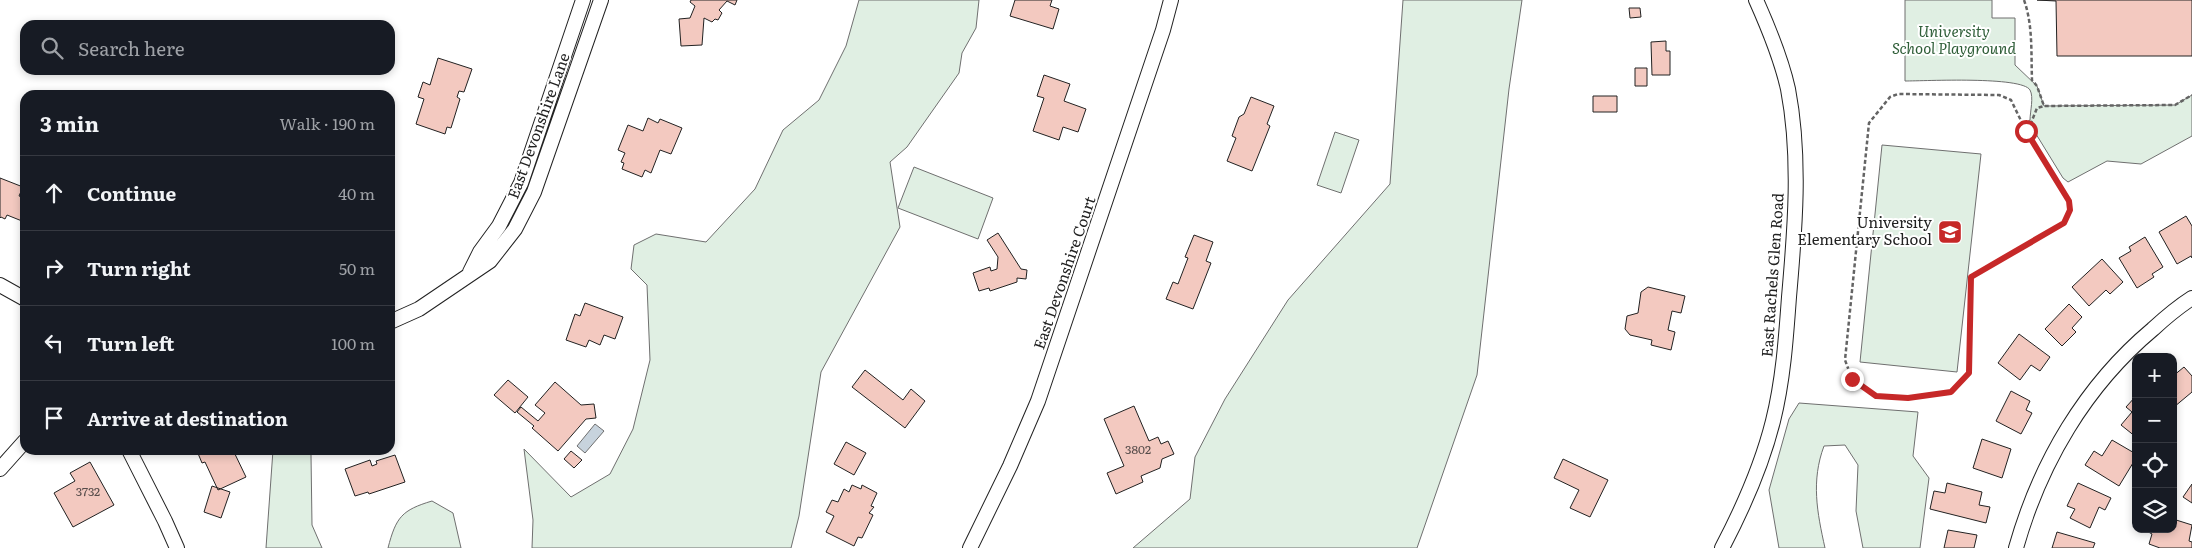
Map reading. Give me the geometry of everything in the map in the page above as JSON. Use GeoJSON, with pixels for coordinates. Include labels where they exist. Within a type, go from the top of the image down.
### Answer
{"type":"FeatureCollection","features":[{"type":"Feature","properties":{"kind":"street","name":"East Devonshire Lane"},"geometry":{"type":"LineString","coordinates":[[470,272],[480,252],[507,212],[521,183],[583,0]]}},
{"type":"Feature","properties":{"kind":"street","name":"East Devonshire Lane"},"geometry":{"type":"LineString","coordinates":[[395,320],[425,305],[470,272],[490,261],[501,249],[525,211],[537,184],[601,0]]}},
{"type":"Feature","properties":{"kind":"street","name":"East Devonshire Court"},"geometry":{"type":"LineString","coordinates":[[970,548],[1010,466],[1038,401],[1161,37],[1170,0]]}},
{"type":"Feature","properties":{"kind":"street","name":"East Rachels Glen Road"},"geometry":{"type":"LineString","coordinates":[[1722,548],[1738,518],[1752,484],[1773,422],[1782,378],[1793,247],[1795,163],[1788,89],[1773,37],[1756,0]]}},
{"type":"Feature","properties":{"kind":"street"},"geometry":{"type":"LineString","coordinates":[[0,285],[20,296]]}},
{"type":"Feature","properties":{"kind":"street"},"geometry":{"type":"LineString","coordinates":[[2016,548],[2024,519],[2044,471],[2082,406],[2120,360],[2141,339],[2190,302]]}},
{"type":"Feature","properties":{"kind":"street"},"geometry":{"type":"LineString","coordinates":[[0,469],[20,447]]}},
{"type":"Feature","properties":{"kind":"street"},"geometry":{"type":"LineString","coordinates":[[132,455],[177,548]]}},
{"type":"Feature","properties":{"kind":"path"},"geometry":{"type":"LineString","coordinates":[[2024,0],[2029,13],[2032,80],[2037,86],[2044,106]]}},
{"type":"Feature","properties":{"kind":"path"},"geometry":{"type":"LineString","coordinates":[[1898,94],[1999,95],[2011,100],[2026,131],[2069,201],[2070,210],[2064,223],[1971,277],[1969,373],[1951,392],[1908,398],[1876,396],[1852,379],[1846,360],[1869,123],[1890,97],[1898,94]]}},
{"type":"Feature","properties":{"kind":"path"},"geometry":{"type":"LineString","coordinates":[[2026,131],[2037,108],[2044,106],[2175,105],[2192,95]]}},
{"type":"Feature","properties":{"kind":"green space"},"geometry":{"type":"Polygon","coordinates":[[[859,0],[979,0],[976,28],[962,53],[959,73],[907,147],[890,162],[900,227],[821,372],[799,516],[791,548],[532,548],[533,520],[524,449],[571,497],[610,474],[633,429],[650,360],[647,285],[631,269],[634,245],[656,234],[706,242],[755,189],[783,130],[819,100],[846,46],[859,0]]]}},
{"type":"Feature","properties":{"kind":"green space"},"geometry":{"type":"Polygon","coordinates":[[[1403,0],[1522,0],[1509,89],[1477,375],[1417,548],[1133,548],[1190,499],[1195,457],[1225,399],[1288,300],[1390,184],[1403,0]]]}},
{"type":"Feature","properties":{"kind":"green space","name":"University School Playground"},"geometry":{"type":"Polygon","coordinates":[[[1905,0],[1992,0],[1992,18],[2015,18],[2015,65],[2037,86],[2044,106],[2175,105],[2192,95],[2192,136],[2141,164],[2107,161],[2068,182],[2063,178],[2036,134],[2032,133],[2025,123],[2030,120],[2032,97],[2030,90],[2023,86],[1992,81],[1905,81],[1905,0]]]}},
{"type":"Feature","properties":{"kind":"green space"},"geometry":{"type":"Polygon","coordinates":[[[1335,132],[1359,140],[1341,193],[1317,185],[1335,132]]]}},
{"type":"Feature","properties":{"kind":"green space"},"geometry":{"type":"Polygon","coordinates":[[[1882,145],[1981,154],[1957,372],[1860,362],[1882,145]]]}},
{"type":"Feature","properties":{"kind":"green space"},"geometry":{"type":"Polygon","coordinates":[[[914,167],[993,198],[978,239],[898,208],[914,167]]]}},
{"type":"Feature","properties":{"kind":"green space"},"geometry":{"type":"Polygon","coordinates":[[[1799,403],[1918,412],[1913,456],[1929,478],[1920,548],[1863,548],[1856,511],[1858,465],[1845,445],[1824,446],[1820,459],[1816,484],[1818,509],[1825,548],[1779,548],[1769,490],[1789,419],[1799,403]]]}},
{"type":"Feature","properties":{"kind":"green space"},"geometry":{"type":"Polygon","coordinates":[[[273,455],[311,455],[312,525],[322,548],[266,548],[273,455]]]}},
{"type":"Feature","properties":{"kind":"green space"},"geometry":{"type":"Polygon","coordinates":[[[432,501],[453,513],[461,548],[388,548],[394,529],[402,516],[422,504],[432,501]]]}},
{"type":"Feature","properties":{"kind":"shaded area"},"geometry":{"type":"Polygon","coordinates":[[[595,424],[604,431],[585,453],[577,446],[595,424]]]}},
{"type":"Feature","properties":{"kind":"building"},"geometry":{"type":"Polygon","coordinates":[[[691,0],[737,0],[735,5],[727,1],[719,10],[722,13],[718,20],[715,19],[712,22],[704,18],[702,45],[681,46],[679,19],[690,18],[695,6],[690,2],[691,0]]]}},
{"type":"Feature","properties":{"kind":"building"},"geometry":{"type":"Polygon","coordinates":[[[1015,0],[1052,0],[1050,6],[1059,9],[1053,29],[1010,16],[1015,0]]]}},
{"type":"Feature","properties":{"kind":"building"},"geometry":{"type":"Polygon","coordinates":[[[2037,0],[2192,0],[2192,56],[2057,56],[2056,1],[2037,0]]]}},
{"type":"Feature","properties":{"kind":"building"},"geometry":{"type":"Polygon","coordinates":[[[1629,8],[1640,8],[1641,17],[1630,18],[1629,8]]]}},
{"type":"Feature","properties":{"kind":"building"},"geometry":{"type":"Polygon","coordinates":[[[1666,41],[1666,51],[1670,51],[1670,75],[1652,75],[1651,42],[1666,41]]]}},
{"type":"Feature","properties":{"kind":"building"},"geometry":{"type":"Polygon","coordinates":[[[438,58],[472,69],[464,92],[459,91],[457,97],[460,99],[451,128],[447,127],[445,134],[416,124],[424,99],[418,97],[423,82],[430,85],[438,58]]]}},
{"type":"Feature","properties":{"kind":"building"},"geometry":{"type":"Polygon","coordinates":[[[1635,68],[1647,68],[1647,86],[1635,86],[1635,68]]]}},
{"type":"Feature","properties":{"kind":"building"},"geometry":{"type":"Polygon","coordinates":[[[1044,75],[1070,84],[1064,101],[1086,109],[1078,132],[1063,127],[1059,140],[1033,131],[1044,98],[1037,96],[1044,75]]]}},
{"type":"Feature","properties":{"kind":"building"},"geometry":{"type":"Polygon","coordinates":[[[1593,96],[1617,96],[1617,112],[1593,112],[1593,96]]]}},
{"type":"Feature","properties":{"kind":"building"},"geometry":{"type":"Polygon","coordinates":[[[1251,97],[1274,106],[1267,124],[1270,126],[1252,171],[1227,161],[1236,138],[1232,136],[1239,117],[1244,114],[1251,97]]]}},
{"type":"Feature","properties":{"kind":"building"},"geometry":{"type":"Polygon","coordinates":[[[648,118],[658,123],[660,119],[682,128],[671,154],[660,150],[651,173],[645,170],[642,177],[622,169],[624,163],[621,162],[625,153],[618,150],[628,125],[643,131],[648,118]]]}},
{"type":"Feature","properties":{"kind":"building"},"geometry":{"type":"Polygon","coordinates":[[[0,178],[20,186],[20,220],[7,215],[5,219],[0,218],[0,178]]]}},
{"type":"Feature","properties":{"kind":"building"},"geometry":{"type":"Polygon","coordinates":[[[2186,216],[2192,226],[2192,258],[2191,256],[2177,264],[2159,232],[2186,216]]]}},
{"type":"Feature","properties":{"kind":"building"},"geometry":{"type":"Polygon","coordinates":[[[998,233],[1021,269],[1027,270],[1026,279],[1017,278],[1017,282],[990,291],[989,288],[979,291],[973,273],[990,267],[991,271],[997,269],[998,257],[987,240],[998,233]]]}},
{"type":"Feature","properties":{"kind":"building"},"geometry":{"type":"Polygon","coordinates":[[[1194,235],[1213,242],[1206,261],[1211,263],[1193,309],[1166,299],[1173,282],[1178,284],[1188,258],[1185,257],[1194,235]]]}},
{"type":"Feature","properties":{"kind":"building"},"geometry":{"type":"Polygon","coordinates":[[[2145,237],[2163,267],[2152,274],[2154,277],[2137,288],[2119,258],[2131,251],[2129,247],[2145,237]]]}},
{"type":"Feature","properties":{"kind":"building"},"geometry":{"type":"Polygon","coordinates":[[[2102,259],[2123,282],[2110,294],[2106,290],[2089,306],[2072,287],[2102,259]]]}},
{"type":"Feature","properties":{"kind":"building"},"geometry":{"type":"Polygon","coordinates":[[[1648,287],[1685,296],[1681,313],[1672,311],[1668,330],[1675,332],[1671,350],[1651,345],[1652,340],[1630,335],[1625,329],[1627,316],[1638,313],[1641,292],[1648,287]]]}},
{"type":"Feature","properties":{"kind":"building"},"geometry":{"type":"Polygon","coordinates":[[[585,303],[623,317],[615,339],[604,335],[600,345],[589,340],[586,347],[566,340],[575,314],[580,316],[585,303]]]}},
{"type":"Feature","properties":{"kind":"building"},"geometry":{"type":"Polygon","coordinates":[[[2069,304],[2082,317],[2072,328],[2076,332],[2062,346],[2045,329],[2069,304]]]}},
{"type":"Feature","properties":{"kind":"building"},"geometry":{"type":"Polygon","coordinates":[[[2019,334],[2050,357],[2040,371],[2031,365],[2020,380],[1998,363],[2019,334]]]}},
{"type":"Feature","properties":{"kind":"building"},"geometry":{"type":"Polygon","coordinates":[[[2184,367],[2192,376],[2192,392],[2177,404],[2177,398],[2177,373],[2184,367]]]}},
{"type":"Feature","properties":{"kind":"building"},"geometry":{"type":"Polygon","coordinates":[[[865,370],[903,400],[911,389],[925,401],[905,428],[852,387],[865,370]]]}},
{"type":"Feature","properties":{"kind":"building"},"geometry":{"type":"Polygon","coordinates":[[[508,380],[528,397],[515,413],[494,395],[508,380]]]}},
{"type":"Feature","properties":{"kind":"building"},"geometry":{"type":"Polygon","coordinates":[[[555,382],[581,405],[594,404],[596,418],[586,419],[558,451],[532,428],[534,426],[517,412],[521,407],[538,421],[545,413],[535,405],[555,382]]]}},
{"type":"Feature","properties":{"kind":"building"},"geometry":{"type":"Polygon","coordinates":[[[2011,391],[2030,401],[2026,410],[2032,413],[2021,434],[1996,421],[2011,391]]]}},
{"type":"Feature","properties":{"kind":"building"},"geometry":{"type":"Polygon","coordinates":[[[2132,400],[2132,412],[2126,407],[2132,400]]]}},
{"type":"Feature","properties":{"kind":"building"},"geometry":{"type":"Polygon","coordinates":[[[1134,406],[1149,441],[1158,437],[1161,444],[1168,441],[1174,454],[1162,459],[1160,468],[1141,476],[1143,482],[1116,494],[1107,473],[1124,466],[1104,419],[1134,406]]]}},
{"type":"Feature","properties":{"kind":"building"},"geometry":{"type":"Polygon","coordinates":[[[2132,412],[2132,434],[2121,425],[2132,412]]]}},
{"type":"Feature","properties":{"kind":"building"},"geometry":{"type":"Polygon","coordinates":[[[1982,439],[2011,449],[2002,478],[1973,468],[1982,439]]]}},
{"type":"Feature","properties":{"kind":"building"},"geometry":{"type":"Polygon","coordinates":[[[2112,440],[2132,452],[2132,465],[2119,486],[2085,465],[2094,451],[2102,456],[2112,440]]]}},
{"type":"Feature","properties":{"kind":"building"},"geometry":{"type":"Polygon","coordinates":[[[846,442],[866,453],[854,475],[834,464],[846,442]]]}},
{"type":"Feature","properties":{"kind":"building"},"geometry":{"type":"Polygon","coordinates":[[[571,451],[582,460],[574,468],[564,459],[571,451]]]}},
{"type":"Feature","properties":{"kind":"building"},"geometry":{"type":"Polygon","coordinates":[[[199,455],[235,455],[246,477],[218,490],[205,462],[202,463],[199,455]]]}},
{"type":"Feature","properties":{"kind":"building"},"geometry":{"type":"Polygon","coordinates":[[[395,455],[405,482],[369,494],[368,492],[355,496],[345,469],[370,460],[372,466],[377,464],[376,461],[395,455]]]}},
{"type":"Feature","properties":{"kind":"building"},"geometry":{"type":"Polygon","coordinates":[[[1563,459],[1608,480],[1590,517],[1570,508],[1579,490],[1554,478],[1563,459]]]}},
{"type":"Feature","properties":{"kind":"building"},"geometry":{"type":"Polygon","coordinates":[[[90,462],[114,505],[73,527],[54,493],[75,481],[70,473],[90,462]]]}},
{"type":"Feature","properties":{"kind":"building"},"geometry":{"type":"Polygon","coordinates":[[[1947,483],[1982,492],[1979,505],[1990,507],[1986,523],[1930,509],[1934,491],[1945,493],[1947,483]]]}},
{"type":"Feature","properties":{"kind":"building"},"geometry":{"type":"Polygon","coordinates":[[[2078,483],[2111,498],[2105,510],[2099,507],[2090,528],[2070,518],[2075,509],[2067,506],[2078,483]]]}},
{"type":"Feature","properties":{"kind":"building"},"geometry":{"type":"Polygon","coordinates":[[[2192,484],[2192,503],[2183,497],[2192,484]]]}},
{"type":"Feature","properties":{"kind":"building"},"geometry":{"type":"Polygon","coordinates":[[[852,485],[861,489],[862,485],[877,493],[871,506],[874,507],[869,513],[873,515],[862,538],[858,537],[854,546],[826,532],[834,516],[826,512],[832,500],[838,502],[844,489],[849,492],[852,485]]]}},
{"type":"Feature","properties":{"kind":"building"},"geometry":{"type":"Polygon","coordinates":[[[212,486],[230,492],[221,518],[204,512],[212,486]]]}},
{"type":"Feature","properties":{"kind":"building"},"geometry":{"type":"Polygon","coordinates":[[[2177,520],[2192,525],[2189,541],[2192,542],[2192,548],[2160,548],[2149,544],[2152,534],[2150,533],[2177,533],[2177,520]]]}},
{"type":"Feature","properties":{"kind":"building"},"geometry":{"type":"Polygon","coordinates":[[[1948,530],[1977,535],[1974,548],[1944,548],[1948,530]]]}},
{"type":"Feature","properties":{"kind":"building"},"geometry":{"type":"Polygon","coordinates":[[[2057,532],[2095,543],[2093,548],[2052,548],[2057,532]]]}},
{"type":"Feature","properties":{"kind":"place","name":"University Elementary School"},"geometry":{"type":"Point","coordinates":[1950,232]}},
{"type":"Feature","properties":{"kind":"route"},"geometry":{"type":"LineString","coordinates":[[1852,379],[1876,396],[1908,398],[1951,392],[1969,373],[1971,277],[2064,223],[2070,210],[2069,201],[2026,131]]}}]}
